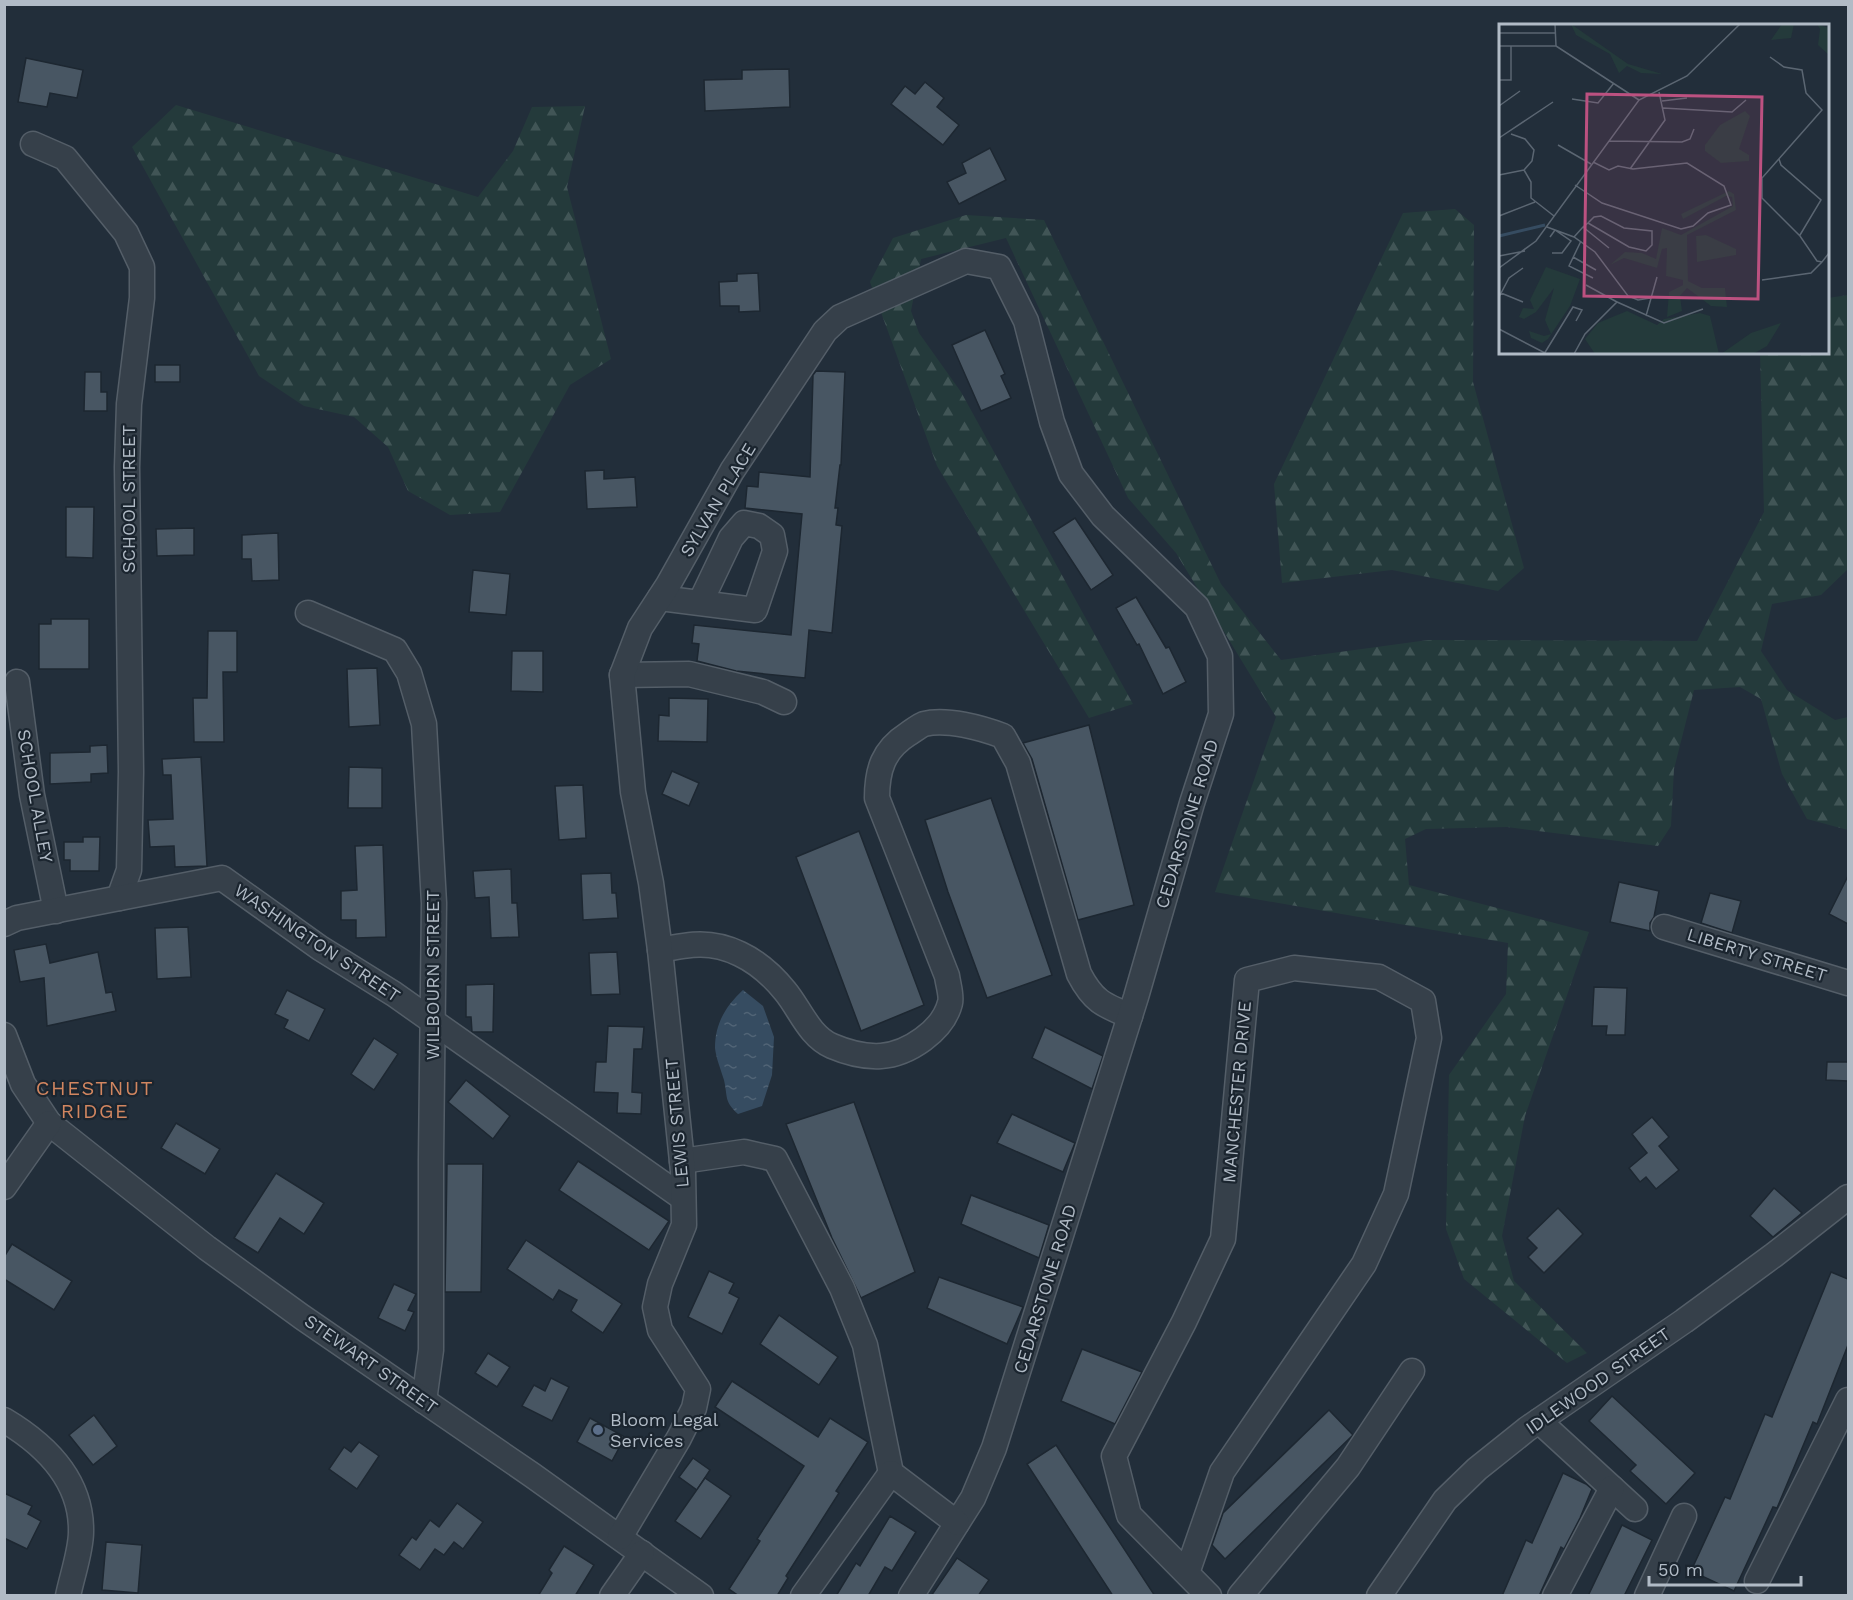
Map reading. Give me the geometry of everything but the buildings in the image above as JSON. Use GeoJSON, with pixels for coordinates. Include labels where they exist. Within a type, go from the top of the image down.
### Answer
{"type":"FeatureCollection","features":[{"type":"Feature","properties":{"kind":"street","name":"SCHOOL STREET"},"geometry":{"type":"LineString","coordinates":[[33,144],[65,158],[126,233],[142,267],[142,298],[129,404],[127,467],[131,772],[129,870],[119,898]]}},
{"type":"Feature","properties":{"kind":"street","name":"CEDARSTONE ROAD"},"geometry":{"type":"LineString","coordinates":[[825,331],[840,316],[966,261],[999,267],[1026,321],[1052,422],[1071,474],[1103,516],[1197,607],[1220,656],[1221,714],[1192,803],[1130,1016],[994,1448],[973,1498],[910,1596]]}},
{"type":"Feature","properties":{"kind":"street","name":"SYLVAN PLACE"},"geometry":{"type":"LineString","coordinates":[[622,675],[640,628],[660,598],[732,471],[825,331]]}},
{"type":"Feature","properties":{"kind":"street"},"geometry":{"type":"LineString","coordinates":[[660,598],[700,603]]}},
{"type":"Feature","properties":{"kind":"street","name":"WILBOURN STREET"},"geometry":{"type":"LineString","coordinates":[[308,613],[394,650],[409,673],[424,724],[434,903],[431,1350],[424,1401]]}},
{"type":"Feature","properties":{"kind":"street"},"geometry":{"type":"LineString","coordinates":[[622,675],[689,674],[763,692],[784,702]]}},
{"type":"Feature","properties":{"kind":"street","name":"LEWIS STREET"},"geometry":{"type":"LineString","coordinates":[[620,1537],[679,1438],[694,1408],[698,1389],[660,1330],[655,1307],[660,1284],[684,1225],[682,1161],[660,950],[651,883],[633,792],[622,675]]}},
{"type":"Feature","properties":{"kind":"street","name":"SCHOOL ALLEY"},"geometry":{"type":"LineString","coordinates":[[17,682],[32,795],[56,911]]}},
{"type":"Feature","properties":{"kind":"street"},"geometry":{"type":"LineString","coordinates":[[660,950],[692,944],[717,945],[740,954],[766,969],[786,992],[814,1034],[830,1046],[860,1054],[882,1056],[910,1047],[924,1037],[943,1019],[950,1002],[947,976],[877,798],[877,778],[885,756],[900,739],[923,724],[947,723],[982,728],[1003,736],[1018,763],[1079,974],[1089,993],[1106,1006],[1130,1016]]}},
{"type":"Feature","properties":{"kind":"street","name":"WASHINGTON STREET"},"geometry":{"type":"LineString","coordinates":[[4,924],[17,918],[222,878],[320,948],[394,994],[683,1198]]}},
{"type":"Feature","properties":{"kind":"street","name":"LIBERTY STREET"},"geometry":{"type":"LineString","coordinates":[[1664,927],[1848,984]]}},
{"type":"Feature","properties":{"kind":"street","name":"MANCHESTER DRIVE"},"geometry":{"type":"LineString","coordinates":[[1187,1574],[1222,1472],[1364,1263],[1396,1194],[1429,1038],[1423,1001],[1379,978],[1294,968],[1247,980],[1222,1239],[1184,1322],[1114,1456],[1130,1515],[1187,1574],[1209,1596]]}},
{"type":"Feature","properties":{"kind":"street","name":"STEWART STREET"},"geometry":{"type":"LineString","coordinates":[[4,1035],[23,1084],[49,1123],[207,1248],[302,1317],[620,1537],[701,1596]]}},
{"type":"Feature","properties":{"kind":"street"},"geometry":{"type":"LineString","coordinates":[[4,1187],[49,1123]]}},
{"type":"Feature","properties":{"kind":"street"},"geometry":{"type":"LineString","coordinates":[[682,1161],[744,1152],[776,1159],[842,1288],[865,1345],[891,1473],[957,1523]]}},
{"type":"Feature","properties":{"kind":"street","name":"IDLEWOOD STREET"},"geometry":{"type":"LineString","coordinates":[[1379,1596],[1445,1500],[1478,1469],[1539,1421],[1684,1321],[1774,1255],[1848,1197]]}},
{"type":"Feature","properties":{"kind":"street"},"geometry":{"type":"LineString","coordinates":[[1240,1596],[1348,1467],[1412,1371]]}},
{"type":"Feature","properties":{"kind":"street"},"geometry":{"type":"LineString","coordinates":[[1757,1581],[1845,1415]]}},
{"type":"Feature","properties":{"kind":"street"},"geometry":{"type":"LineString","coordinates":[[4,1420],[47,1451],[64,1472],[79,1504],[81,1534],[68,1596]]}},
{"type":"Feature","properties":{"kind":"street"},"geometry":{"type":"LineString","coordinates":[[1539,1421],[1635,1509]]}},
{"type":"Feature","properties":{"kind":"street"},"geometry":{"type":"LineString","coordinates":[[803,1596],[891,1473]]}},
{"type":"Feature","properties":{"kind":"street"},"geometry":{"type":"LineString","coordinates":[[1555,1596],[1612,1488]]}},
{"type":"Feature","properties":{"kind":"street"},"geometry":{"type":"LineString","coordinates":[[1647,1596],[1684,1516]]}},
{"type":"Feature","properties":{"kind":"street"},"geometry":{"type":"LineString","coordinates":[[612,1596],[642,1553]]}},
{"type":"Feature","properties":{"kind":"green space"},"geometry":{"type":"Polygon","coordinates":[[[176,105],[478,197],[513,151],[532,107],[585,106],[567,187],[611,359],[570,385],[500,512],[450,515],[408,491],[388,447],[354,417],[304,406],[259,376],[132,147],[176,105]]]}},
{"type":"Feature","properties":{"kind":"green space"},"geometry":{"type":"Polygon","coordinates":[[[1455,209],[1474,225],[1473,382],[1524,568],[1498,591],[1392,570],[1282,583],[1274,484],[1403,213],[1455,209]]]}},
{"type":"Feature","properties":{"kind":"green space"},"geometry":{"type":"Polygon","coordinates":[[[966,215],[1044,220],[1221,584],[1281,660],[1428,640],[1697,641],[1764,512],[1760,354],[1829,354],[1829,298],[1848,295],[1848,569],[1821,595],[1772,604],[1761,651],[1787,690],[1835,720],[1848,717],[1848,830],[1807,819],[1782,774],[1761,699],[1740,687],[1694,690],[1674,769],[1671,826],[1658,846],[1507,827],[1426,829],[1405,839],[1409,885],[1589,932],[1525,1116],[1502,1236],[1514,1281],[1587,1353],[1567,1363],[1464,1279],[1446,1229],[1449,1075],[1506,994],[1508,943],[1215,892],[1276,717],[1176,553],[1128,498],[1006,238],[921,259],[911,311],[919,333],[961,392],[1133,704],[1089,718],[937,466],[870,282],[893,238],[966,215]]]}},
{"type":"Feature","properties":{"kind":"water"},"geometry":{"type":"Polygon","coordinates":[[[743,990],[763,1006],[774,1037],[772,1075],[762,1106],[738,1114],[727,1099],[715,1048],[719,1023],[731,1002],[743,990]]]}},
{"type":"Feature","properties":{"kind":"place","name":"Bloom Legal Services"},"geometry":{"type":"Point","coordinates":[598,1430]}},
{"type":"Feature","properties":{"kind":"district","name":"CHESTNUT RIDGE"},"geometry":{"type":"Point","coordinates":[95,1100]}}]}
